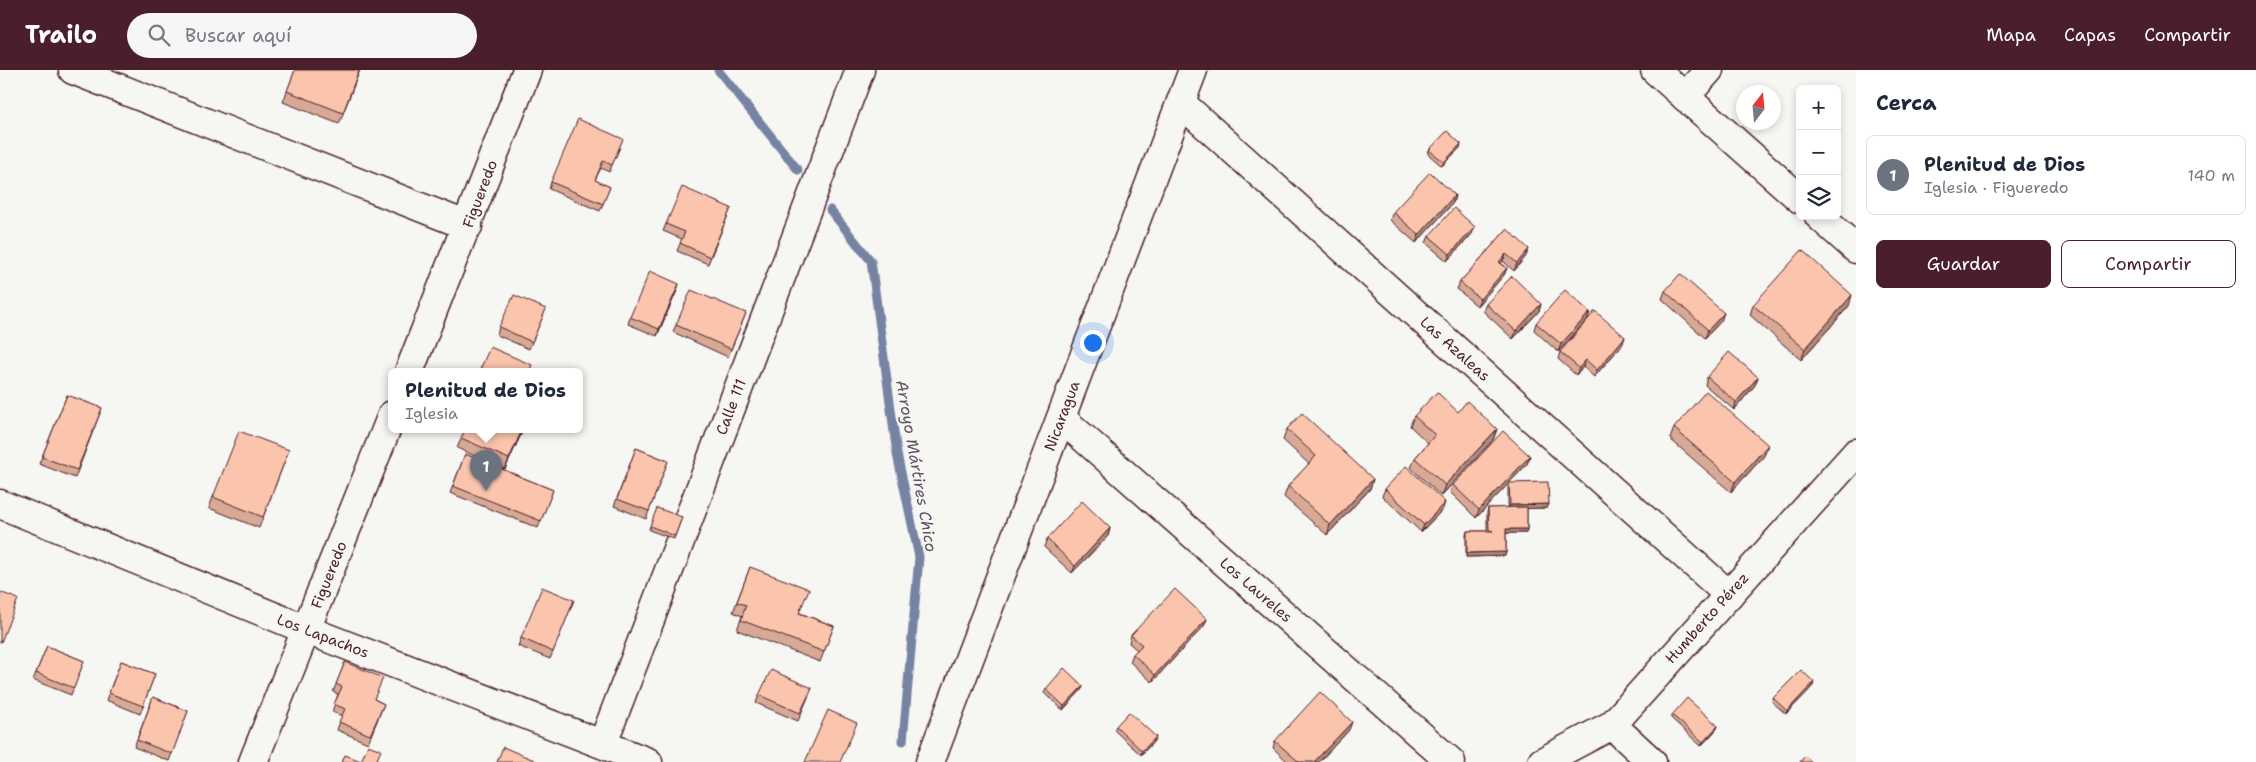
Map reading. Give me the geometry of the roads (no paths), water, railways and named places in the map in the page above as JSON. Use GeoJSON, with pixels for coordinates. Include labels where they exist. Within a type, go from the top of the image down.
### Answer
{"type":"FeatureCollection","features":[{"type":"Feature","properties":{"kind":"street"},"geometry":{"type":"LineString","coordinates":[[73,70],[468,226]]}},
{"type":"Feature","properties":{"kind":"street","name":"Figueredo"},"geometry":{"type":"LineString","coordinates":[[411,368],[468,226],[527,70]]}},
{"type":"Feature","properties":{"kind":"street","name":"Calle 111"},"geometry":{"type":"LineString","coordinates":[[603,743],[860,70]]}},
{"type":"Feature","properties":{"kind":"street","name":"Nicaragua"},"geometry":{"type":"LineString","coordinates":[[930,762],[1193,70]]}},
{"type":"Feature","properties":{"kind":"street"},"geometry":{"type":"LineString","coordinates":[[1655,70],[1796,195]]}},
{"type":"Feature","properties":{"kind":"street"},"geometry":{"type":"LineString","coordinates":[[1685,97],[1710,70]]}},
{"type":"Feature","properties":{"kind":"street","name":"Las Azaleas"},"geometry":{"type":"LineString","coordinates":[[1182,103],[1729,595]]}},
{"type":"Feature","properties":{"kind":"street"},"geometry":{"type":"LineString","coordinates":[[1823,220],[1856,249]]}},
{"type":"Feature","properties":{"kind":"street","name":"Los Laureles"},"geometry":{"type":"LineString","coordinates":[[1061,418],[1451,762]]}},
{"type":"Feature","properties":{"kind":"street","name":"Figueredo"},"geometry":{"type":"LineString","coordinates":[[253,762],[388,425]]}},
{"type":"Feature","properties":{"kind":"street","name":"Humberto Pérez"},"geometry":{"type":"LineString","coordinates":[[1542,762],[1612,724],[1856,453]]}},
{"type":"Feature","properties":{"kind":"street","name":"Los Lapachos"},"geometry":{"type":"LineString","coordinates":[[0,504],[306,630],[603,743],[648,762]]}},
{"type":"Feature","properties":{"kind":"street"},"geometry":{"type":"LineString","coordinates":[[1612,724],[1652,762]]}},
{"type":"Feature","properties":{"kind":"waterway","name":"Arroyo Mártires Chico"},"geometry":{"type":"LineString","coordinates":[[718,70],[798,170]]}},
{"type":"Feature","properties":{"kind":"waterway","name":"Arroyo Mártires Chico"},"geometry":{"type":"LineString","coordinates":[[830,210],[871,261],[897,454],[919,557],[903,741]]}},
{"type":"Feature","properties":{"kind":"place","name":"Plenitud de Dios"},"geometry":{"type":"Point","coordinates":[486,491]}}]}
